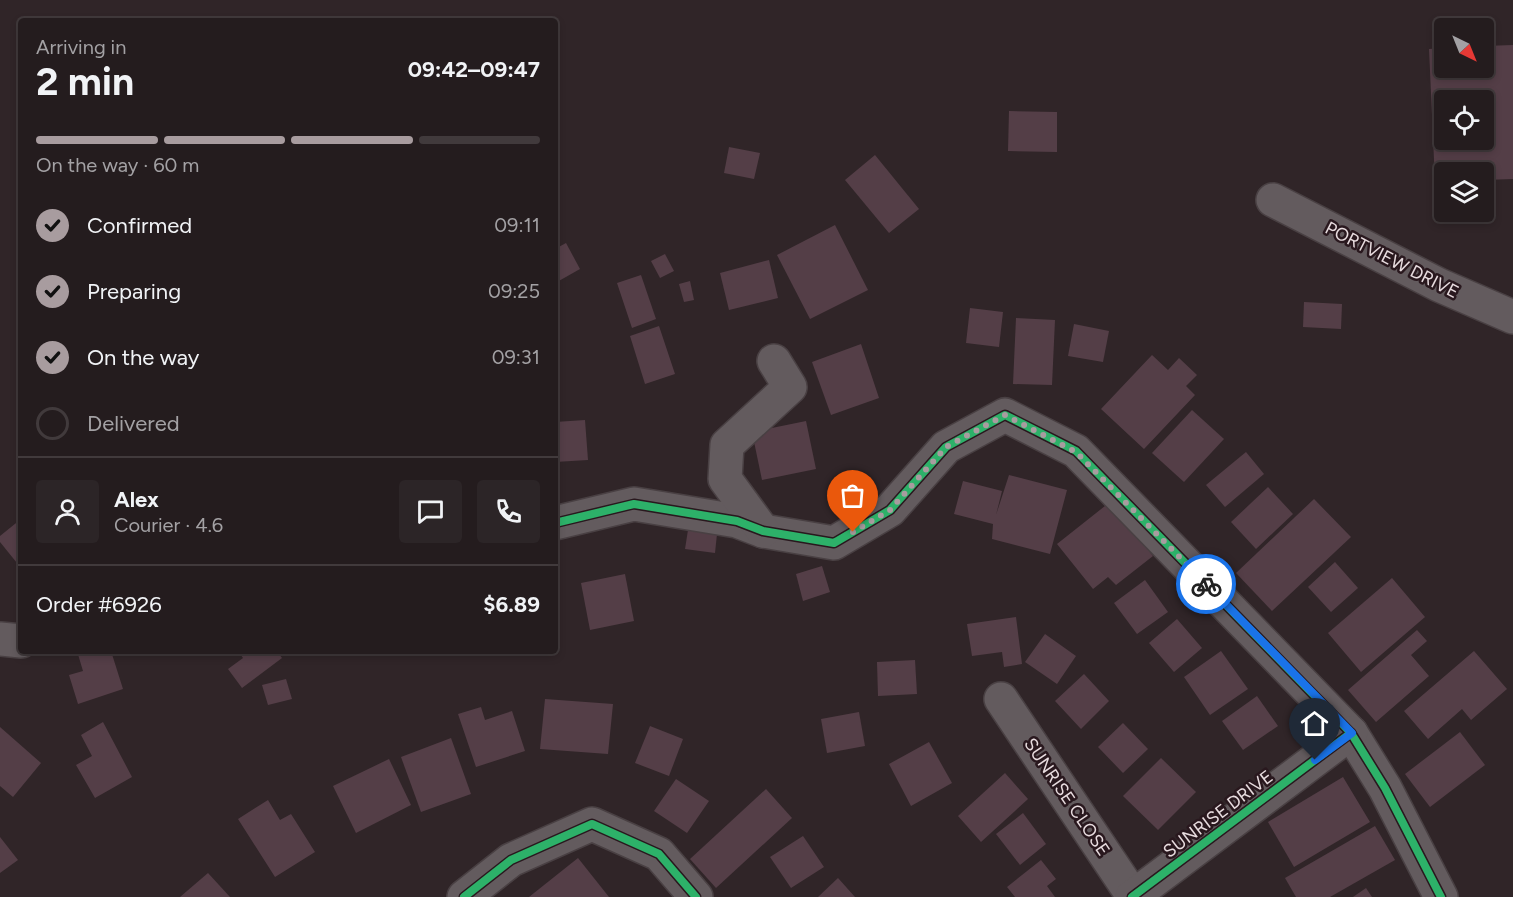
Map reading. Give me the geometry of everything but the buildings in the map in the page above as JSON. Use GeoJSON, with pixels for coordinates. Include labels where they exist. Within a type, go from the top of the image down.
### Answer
{"type":"FeatureCollection","features":[{"type":"Feature","properties":{"kind":"street","name":"PORTVIEW DRIVE"},"geometry":{"type":"LineString","coordinates":[[1273,200],[1439,285],[1513,317]]}},
{"type":"Feature","properties":{"kind":"street"},"geometry":{"type":"LineString","coordinates":[[750,526],[725,479],[727,445],[790,387],[774,361]]}},
{"type":"Feature","properties":{"kind":"street"},"geometry":{"type":"LineString","coordinates":[[558,522],[634,504],[834,543],[890,510],[946,447],[1005,415],[1076,452],[1352,733],[1385,788],[1441,897]]}},
{"type":"Feature","properties":{"kind":"street"},"geometry":{"type":"LineString","coordinates":[[0,639],[18,641]]}},
{"type":"Feature","properties":{"kind":"street","name":"SUNRISE CLOSE"},"geometry":{"type":"LineString","coordinates":[[1001,699],[1132,896]]}},
{"type":"Feature","properties":{"kind":"street","name":"SUNRISE DRIVE"},"geometry":{"type":"LineString","coordinates":[[1132,896],[1352,733]]}},
{"type":"Feature","properties":{"kind":"street"},"geometry":{"type":"LineString","coordinates":[[464,897],[511,860],[592,824],[659,854],[696,897]]}},
{"type":"Feature","properties":{"kind":"cycle path"},"geometry":{"type":"LineString","coordinates":[[558,522],[634,504],[737,521],[763,531],[834,543],[890,510],[946,447],[1005,415],[1076,451],[1351,733],[1385,788],[1441,897]]}},
{"type":"Feature","properties":{"kind":"cycle path"},"geometry":{"type":"LineString","coordinates":[[1132,897],[1351,733]]}},
{"type":"Feature","properties":{"kind":"cycle path"},"geometry":{"type":"LineString","coordinates":[[464,897],[511,860],[592,824],[659,854],[696,897]]}},
{"type":"Feature","properties":{"kind":"way so far"},"geometry":{"type":"LineString","coordinates":[[853,532],[890,510],[946,447],[1005,415],[1076,452],[1206,584]]}},
{"type":"Feature","properties":{"kind":"route"},"geometry":{"type":"LineString","coordinates":[[1206,584],[1352,733],[1315,760]]}}]}
